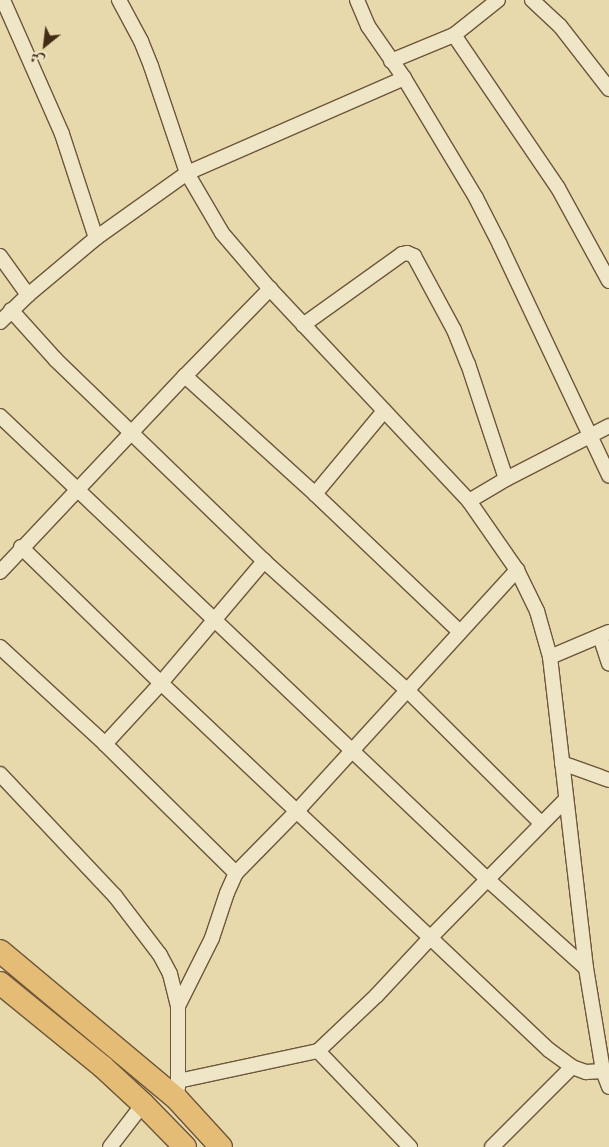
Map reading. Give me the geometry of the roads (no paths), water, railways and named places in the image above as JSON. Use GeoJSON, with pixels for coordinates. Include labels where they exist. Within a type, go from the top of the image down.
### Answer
{"type":"FeatureCollection","features":[{"type":"Feature","properties":{"kind":"main road"},"geometry":{"type":"LineString","coordinates":[[0,951],[178,1090],[221,1147]]}},
{"type":"Feature","properties":{"kind":"main road"},"geometry":{"type":"LineString","coordinates":[[0,983],[102,1067],[143,1104],[185,1147]]}},
{"type":"Feature","properties":{"kind":"street"},"geometry":{"type":"LineString","coordinates":[[3,0],[62,134],[96,238]]}},
{"type":"Feature","properties":{"kind":"street"},"geometry":{"type":"LineString","coordinates":[[119,0],[141,41],[151,66],[186,173],[222,233],[303,325],[469,501],[517,570],[537,611],[550,657],[565,800],[586,968],[603,1071],[609,1087]]}},
{"type":"Feature","properties":{"kind":"street"},"geometry":{"type":"LineString","coordinates":[[357,0],[368,26],[404,78],[448,149],[500,245],[609,476]]}},
{"type":"Feature","properties":{"kind":"street"},"geometry":{"type":"LineString","coordinates":[[391,61],[454,35],[474,22],[498,0]]}},
{"type":"Feature","properties":{"kind":"street"},"geometry":{"type":"LineString","coordinates":[[532,0],[560,26],[584,54],[609,89]]}},
{"type":"Feature","properties":{"kind":"street"},"geometry":{"type":"LineString","coordinates":[[454,35],[558,188],[609,281]]}},
{"type":"Feature","properties":{"kind":"street"},"geometry":{"type":"LineString","coordinates":[[0,322],[28,295],[96,238],[186,173],[404,78]]}},
{"type":"Feature","properties":{"kind":"street"},"geometry":{"type":"LineString","coordinates":[[303,325],[402,254],[407,253],[414,256],[454,330],[468,364],[506,478]]}},
{"type":"Feature","properties":{"kind":"street"},"geometry":{"type":"LineString","coordinates":[[0,256],[28,295]]}},
{"type":"Feature","properties":{"kind":"street"},"geometry":{"type":"LineString","coordinates":[[0,572],[21,546],[270,289]]}},
{"type":"Feature","properties":{"kind":"street"},"geometry":{"type":"LineString","coordinates":[[11,310],[56,360],[133,432],[264,561],[407,690],[541,823]]}},
{"type":"Feature","properties":{"kind":"street"},"geometry":{"type":"LineString","coordinates":[[184,376],[315,494],[460,632]]}},
{"type":"Feature","properties":{"kind":"street"},"geometry":{"type":"LineString","coordinates":[[315,494],[384,411]]}},
{"type":"Feature","properties":{"kind":"street"},"geometry":{"type":"LineString","coordinates":[[0,416],[487,879],[586,968]]}},
{"type":"Feature","properties":{"kind":"street"},"geometry":{"type":"LineString","coordinates":[[469,501],[506,478],[609,426]]}},
{"type":"Feature","properties":{"kind":"street"},"geometry":{"type":"LineString","coordinates":[[21,546],[296,812],[549,1050],[572,1067],[586,1072],[603,1071]]}},
{"type":"Feature","properties":{"kind":"street"},"geometry":{"type":"LineString","coordinates":[[105,744],[215,621],[264,561]]}},
{"type":"Feature","properties":{"kind":"street"},"geometry":{"type":"LineString","coordinates":[[178,1006],[212,938],[227,893],[236,873],[296,812],[517,570]]}},
{"type":"Feature","properties":{"kind":"street"},"geometry":{"type":"LineString","coordinates":[[550,657],[605,634],[609,664]]}},
{"type":"Feature","properties":{"kind":"street"},"geometry":{"type":"LineString","coordinates":[[0,647],[105,744],[236,873]]}},
{"type":"Feature","properties":{"kind":"street"},"geometry":{"type":"LineString","coordinates":[[562,763],[609,780]]}},
{"type":"Feature","properties":{"kind":"street"},"geometry":{"type":"LineString","coordinates":[[0,774],[109,889],[140,926],[160,955],[170,974],[178,1006],[178,1090],[318,1051],[377,995],[565,800]]}},
{"type":"Feature","properties":{"kind":"street"},"geometry":{"type":"LineString","coordinates":[[318,1051],[410,1147]]}},
{"type":"Feature","properties":{"kind":"street"},"geometry":{"type":"LineString","coordinates":[[492,1147],[572,1067]]}},
{"type":"Feature","properties":{"kind":"street"},"geometry":{"type":"LineString","coordinates":[[110,1147],[143,1104]]}}]}
